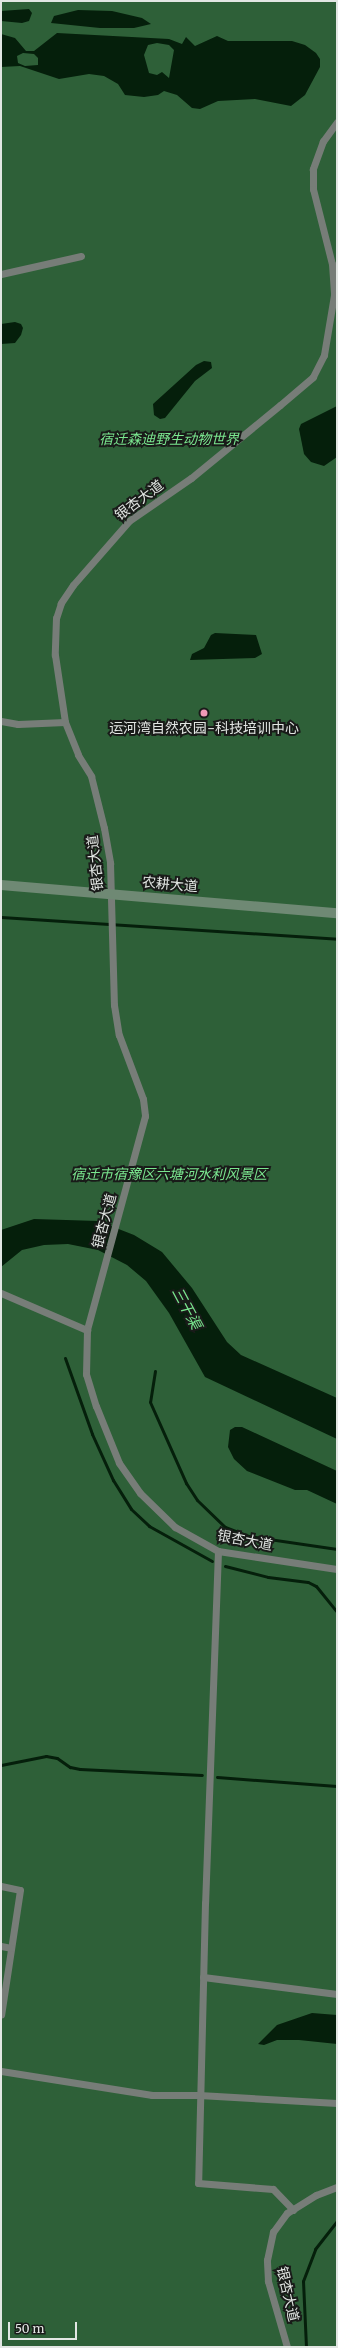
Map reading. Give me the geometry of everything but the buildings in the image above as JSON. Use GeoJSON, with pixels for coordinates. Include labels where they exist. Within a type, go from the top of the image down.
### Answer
{"type":"FeatureCollection","features":[{"type":"Feature","properties":{"kind":"street","name":"银杏大道"},"geometry":{"type":"LineString","coordinates":[[337,122],[323,141],[313,169],[313,189],[332,264],[334,295],[324,355],[313,377],[191,478],[129,521],[73,585],[56,618],[54,655],[64,722],[78,755],[91,776],[104,828],[110,863],[112,893],[114,1005],[120,1035],[142,1095],[145,1116],[123,1204],[87,1330],[86,1374],[96,1406],[119,1463],[154,1509],[175,1527],[218,1551],[337,1569]]}},
{"type":"Feature","properties":{"kind":"street"},"geometry":{"type":"LineString","coordinates":[[1,274],[81,256]]}},
{"type":"Feature","properties":{"kind":"street"},"geometry":{"type":"LineString","coordinates":[[1,721],[18,724],[64,722]]}},
{"type":"Feature","properties":{"kind":"street","name":"农耕大道"},"geometry":{"type":"LineString","coordinates":[[1,885],[112,893],[337,913]]}},
{"type":"Feature","properties":{"kind":"street"},"geometry":{"type":"LineString","coordinates":[[1,1293],[87,1330]]}},
{"type":"Feature","properties":{"kind":"street"},"geometry":{"type":"LineString","coordinates":[[218,1551],[202,1977],[198,2183],[273,2190],[293,2210]]}},
{"type":"Feature","properties":{"kind":"street"},"geometry":{"type":"LineString","coordinates":[[1,1886],[20,1890],[1,2015]]}},
{"type":"Feature","properties":{"kind":"street"},"geometry":{"type":"LineString","coordinates":[[1,1946],[11,1948]]}},
{"type":"Feature","properties":{"kind":"street"},"geometry":{"type":"LineString","coordinates":[[202,1977],[337,1994]]}},
{"type":"Feature","properties":{"kind":"street"},"geometry":{"type":"LineString","coordinates":[[1,2071],[152,2095],[199,2095],[337,2103]]}},
{"type":"Feature","properties":{"kind":"street","name":"银杏大道"},"geometry":{"type":"LineString","coordinates":[[287,2347],[268,2281],[267,2260],[273,2232],[293,2210],[316,2195],[337,2187]]}},
{"type":"Feature","properties":{"kind":"green space","name":"宿迁市宿豫区六塘河水利风景区"},"geometry":{"type":"Polygon","coordinates":[[[1,1],[337,1],[337,2347],[1,2347],[1,1]]]}},
{"type":"Feature","properties":{"kind":"water"},"geometry":{"type":"Polygon","coordinates":[[[29,9],[32,13],[29,21],[22,23],[1,21],[1,11],[29,9]]]}},
{"type":"Feature","properties":{"kind":"water"},"geometry":{"type":"Polygon","coordinates":[[[78,10],[112,11],[142,18],[151,24],[134,28],[100,28],[51,23],[54,16],[78,10]]]}},
{"type":"Feature","properties":{"kind":"water"},"geometry":{"type":"Polygon","coordinates":[[[57,33],[169,39],[182,44],[186,37],[195,46],[217,36],[228,41],[292,41],[305,45],[316,53],[320,59],[320,67],[305,95],[291,106],[255,99],[218,101],[200,109],[192,108],[177,95],[164,91],[158,95],[144,97],[125,95],[118,84],[104,76],[89,74],[59,79],[20,66],[1,67],[1,34],[15,38],[26,51],[34,51],[57,33]],[[157,43],[148,45],[144,55],[149,73],[157,75],[162,72],[169,78],[174,50],[169,45],[157,43]],[[23,53],[17,56],[18,63],[25,66],[38,65],[38,58],[34,54],[23,53]]]}},
{"type":"Feature","properties":{"kind":"water"},"geometry":{"type":"Polygon","coordinates":[[[15,322],[21,324],[23,328],[21,335],[15,343],[1,344],[1,324],[15,322]]]}},
{"type":"Feature","properties":{"kind":"water"},"geometry":{"type":"Polygon","coordinates":[[[204,361],[211,362],[212,368],[195,381],[165,418],[160,419],[154,415],[153,404],[196,365],[204,361]]]}},
{"type":"Feature","properties":{"kind":"water"},"geometry":{"type":"Polygon","coordinates":[[[337,406],[337,457],[324,466],[311,462],[304,454],[299,429],[301,424],[337,406]]]}},
{"type":"Feature","properties":{"kind":"water"},"geometry":{"type":"Polygon","coordinates":[[[215,633],[256,635],[262,654],[255,658],[190,660],[192,654],[204,648],[211,635],[215,633]]]}},
{"type":"Feature","properties":{"kind":"water","name":"三干渠"},"geometry":{"type":"Polygon","coordinates":[[[34,1219],[98,1221],[134,1235],[162,1252],[192,1288],[227,1342],[241,1355],[337,1398],[337,1439],[205,1377],[169,1313],[146,1281],[127,1265],[98,1250],[68,1244],[44,1245],[22,1250],[1,1267],[1,1230],[34,1219]]]}},
{"type":"Feature","properties":{"kind":"water"},"geometry":{"type":"Polygon","coordinates":[[[235,1427],[242,1427],[337,1471],[337,1504],[307,1490],[295,1490],[247,1471],[234,1459],[228,1447],[230,1430],[235,1427]]]}},
{"type":"Feature","properties":{"kind":"water"},"geometry":{"type":"Polygon","coordinates":[[[312,2013],[337,2015],[337,2044],[299,2040],[277,2040],[264,2045],[258,2044],[277,2025],[312,2013]]]}},
{"type":"Feature","properties":{"kind":"waterway"},"geometry":{"type":"LineString","coordinates":[[1,917],[337,939]]}},
{"type":"Feature","properties":{"kind":"waterway"},"geometry":{"type":"LineString","coordinates":[[65,1358],[92,1434],[113,1480],[131,1509],[149,1526],[212,1561]]}},
{"type":"Feature","properties":{"kind":"waterway"},"geometry":{"type":"LineString","coordinates":[[155,1371],[150,1402],[186,1483],[197,1500],[225,1527],[248,1536],[337,1549]]}},
{"type":"Feature","properties":{"kind":"waterway"},"geometry":{"type":"LineString","coordinates":[[225,1566],[268,1577],[308,1582],[316,1586],[337,1612]]}},
{"type":"Feature","properties":{"kind":"waterway"},"geometry":{"type":"LineString","coordinates":[[1,1765],[46,1756],[57,1758],[70,1767],[80,1769],[202,1775]]}},
{"type":"Feature","properties":{"kind":"waterway"},"geometry":{"type":"LineString","coordinates":[[217,1777],[337,1786]]}},
{"type":"Feature","properties":{"kind":"waterway"},"geometry":{"type":"LineString","coordinates":[[306,2347],[303,2281],[315,2249],[337,2221]]}},
{"type":"Feature","properties":{"kind":"place","name":"运河湾自然农园-科技培训中心"},"geometry":{"type":"Point","coordinates":[204,713]}},
{"type":"Feature","properties":{"kind":"park label","name":"宿迁森迪野生动物世界"},"geometry":{"type":"Point","coordinates":[169,439]}}]}
